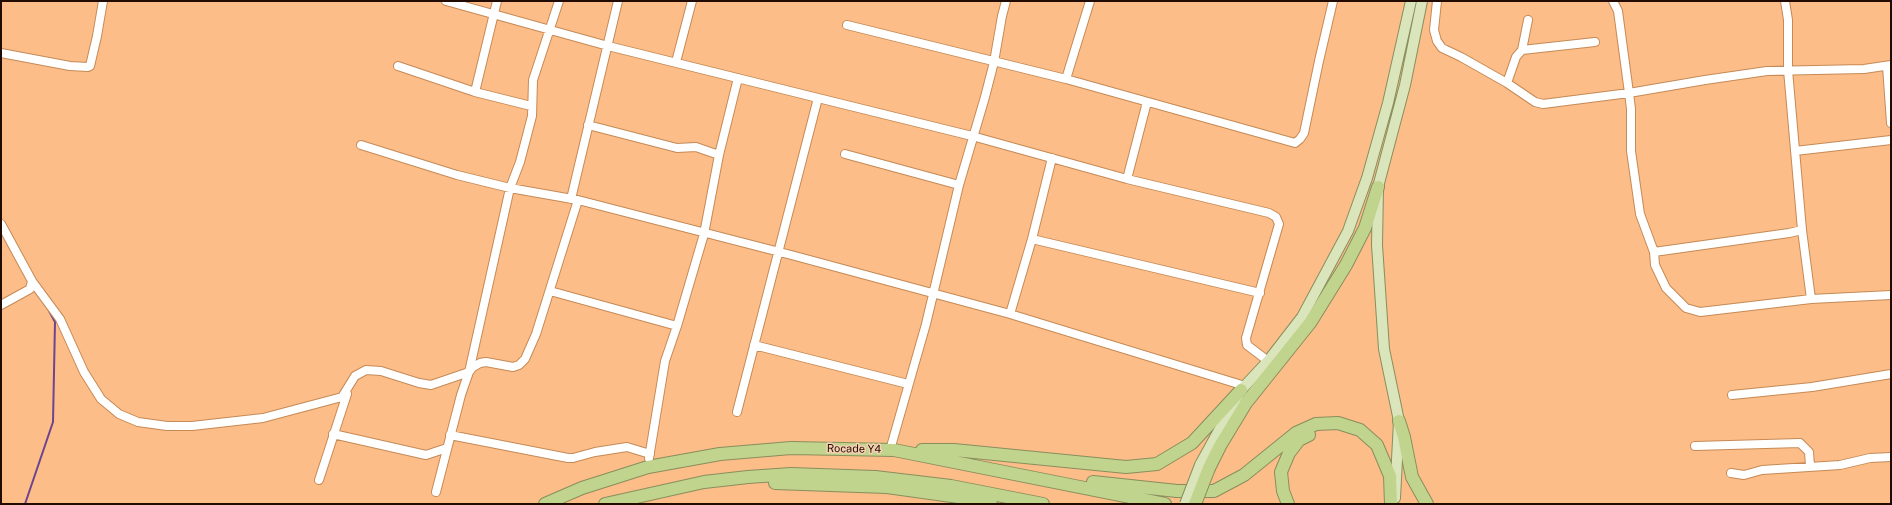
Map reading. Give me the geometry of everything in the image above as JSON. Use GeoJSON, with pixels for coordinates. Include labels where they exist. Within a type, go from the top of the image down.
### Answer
{"type":"FeatureCollection","features":[{"type":"Feature","properties":{"kind":"highway"},"geometry":{"type":"LineString","coordinates":[[1195,504],[1204,466],[1220,446],[1246,403],[1310,323],[1346,265],[1365,228],[1378,187]]}},
{"type":"Feature","properties":{"kind":"highway"},"geometry":{"type":"LineString","coordinates":[[892,450],[954,450],[1126,467],[1157,464],[1192,443],[1243,388]]}},
{"type":"Feature","properties":{"kind":"highway"},"geometry":{"type":"LineString","coordinates":[[1399,421],[1404,437],[1412,477],[1427,504]]}},
{"type":"Feature","properties":{"kind":"highway"},"geometry":{"type":"LineString","coordinates":[[1030,476],[1178,491],[1214,491],[1244,475],[1296,433],[1316,424],[1338,423],[1360,430],[1377,445],[1390,476],[1391,504]]}},
{"type":"Feature","properties":{"kind":"highway"},"geometry":{"type":"LineString","coordinates":[[1288,504],[1283,492],[1281,472],[1289,453],[1299,440],[1318,431],[1338,430],[1357,436],[1371,450],[1382,478],[1383,504]]}},
{"type":"Feature","properties":{"kind":"highway","name":"Rocade Y4"},"geometry":{"type":"LineString","coordinates":[[545,504],[582,488],[648,468],[720,454],[791,448],[892,450],[1030,476],[1165,504]]}},
{"type":"Feature","properties":{"kind":"highway"},"geometry":{"type":"LineString","coordinates":[[605,504],[704,482],[791,474],[874,476],[950,486],[1043,504]]}},
{"type":"Feature","properties":{"kind":"highway"},"geometry":{"type":"LineString","coordinates":[[704,482],[804,483],[886,487],[966,498],[991,504]]}},
{"type":"Feature","properties":{"kind":"main road"},"geometry":{"type":"LineString","coordinates":[[1185,504],[1243,388],[1268,361],[1302,317],[1348,231],[1367,178],[1388,103],[1411,1]]}},
{"type":"Feature","properties":{"kind":"main road"},"geometry":{"type":"LineString","coordinates":[[1394,504],[1399,421],[1384,349],[1377,245],[1378,187],[1405,84],[1422,1]]}},
{"type":"Feature","properties":{"kind":"street"},"geometry":{"type":"LineString","coordinates":[[1,53],[70,66],[90,66],[103,1]]}},
{"type":"Feature","properties":{"kind":"street"},"geometry":{"type":"LineString","coordinates":[[446,1],[494,13],[608,46],[972,136],[1127,179],[1276,217],[1279,224],[1246,338],[1247,344],[1268,361]]}},
{"type":"Feature","properties":{"kind":"street"},"geometry":{"type":"LineString","coordinates":[[476,92],[497,1]]}},
{"type":"Feature","properties":{"kind":"street"},"geometry":{"type":"LineString","coordinates":[[436,492],[461,395],[469,372],[510,188],[520,162],[532,116],[531,106],[533,80],[559,1]]}},
{"type":"Feature","properties":{"kind":"street"},"geometry":{"type":"LineString","coordinates":[[1,224],[3,233],[32,281],[60,319],[84,372],[101,399],[119,414],[138,422],[167,426],[192,426],[263,418],[342,397],[355,376],[366,370],[381,372],[430,385],[469,372],[480,363],[486,362],[513,367],[519,365],[525,359],[536,334],[550,291],[575,200],[588,125],[618,1]]}},
{"type":"Feature","properties":{"kind":"street"},"geometry":{"type":"LineString","coordinates":[[676,62],[692,1]]}},
{"type":"Feature","properties":{"kind":"street"},"geometry":{"type":"LineString","coordinates":[[892,450],[908,384],[933,294],[959,185],[994,62],[1006,1]]}},
{"type":"Feature","properties":{"kind":"street"},"geometry":{"type":"LineString","coordinates":[[1066,79],[1090,1]]}},
{"type":"Feature","properties":{"kind":"street"},"geometry":{"type":"LineString","coordinates":[[847,25],[1066,79],[1295,143],[1300,139],[1304,132],[1318,60],[1333,1]]}},
{"type":"Feature","properties":{"kind":"street"},"geometry":{"type":"LineString","coordinates":[[1437,1],[1434,30],[1437,41],[1442,48],[1461,56],[1507,83],[1535,102],[1542,104],[1629,93],[1705,80],[1788,70],[1889,66],[1891,124]]}},
{"type":"Feature","properties":{"kind":"street"},"geometry":{"type":"LineString","coordinates":[[1613,1],[1618,10],[1629,93],[1631,109],[1631,151],[1640,214],[1654,252],[1655,265],[1666,288],[1686,308],[1700,312],[1811,299],[1891,295]]}},
{"type":"Feature","properties":{"kind":"street"},"geometry":{"type":"LineString","coordinates":[[1785,1],[1788,20],[1788,70],[1795,151],[1802,230],[1811,299]]}},
{"type":"Feature","properties":{"kind":"street"},"geometry":{"type":"LineString","coordinates":[[1507,83],[1516,57],[1522,50],[1528,20]]}},
{"type":"Feature","properties":{"kind":"street"},"geometry":{"type":"LineString","coordinates":[[1522,50],[1595,42]]}},
{"type":"Feature","properties":{"kind":"street"},"geometry":{"type":"LineString","coordinates":[[398,66],[476,92],[531,106]]}},
{"type":"Feature","properties":{"kind":"street"},"geometry":{"type":"LineString","coordinates":[[648,468],[665,361],[704,234],[719,155],[738,78]]}},
{"type":"Feature","properties":{"kind":"street"},"geometry":{"type":"LineString","coordinates":[[737,412],[818,98]]}},
{"type":"Feature","properties":{"kind":"street"},"geometry":{"type":"LineString","coordinates":[[1127,179],[1147,102]]}},
{"type":"Feature","properties":{"kind":"street"},"geometry":{"type":"LineString","coordinates":[[588,125],[677,148],[696,147],[719,155]]}},
{"type":"Feature","properties":{"kind":"street"},"geometry":{"type":"LineString","coordinates":[[1795,151],[1891,140]]}},
{"type":"Feature","properties":{"kind":"street"},"geometry":{"type":"LineString","coordinates":[[361,145],[457,175],[510,188],[575,200],[779,252],[1010,314],[1243,388]]}},
{"type":"Feature","properties":{"kind":"street"},"geometry":{"type":"LineString","coordinates":[[845,154],[959,185]]}},
{"type":"Feature","properties":{"kind":"street"},"geometry":{"type":"LineString","coordinates":[[1010,314],[1032,239],[1052,158]]}},
{"type":"Feature","properties":{"kind":"street"},"geometry":{"type":"LineString","coordinates":[[1654,252],[1802,230]]}},
{"type":"Feature","properties":{"kind":"street"},"geometry":{"type":"LineString","coordinates":[[1032,239],[1260,293]]}},
{"type":"Feature","properties":{"kind":"street"},"geometry":{"type":"LineString","coordinates":[[1,305],[30,289],[32,281]]}},
{"type":"Feature","properties":{"kind":"street"},"geometry":{"type":"LineString","coordinates":[[550,291],[677,326]]}},
{"type":"Feature","properties":{"kind":"street"},"geometry":{"type":"LineString","coordinates":[[754,346],[908,384]]}},
{"type":"Feature","properties":{"kind":"street"},"geometry":{"type":"LineString","coordinates":[[1732,395],[1812,387],[1891,374]]}},
{"type":"Feature","properties":{"kind":"street"},"geometry":{"type":"LineString","coordinates":[[319,480],[350,385]]}},
{"type":"Feature","properties":{"kind":"street"},"geometry":{"type":"LineString","coordinates":[[333,434],[426,455],[447,448]]}},
{"type":"Feature","properties":{"kind":"street"},"geometry":{"type":"LineString","coordinates":[[450,435],[568,458],[627,447],[650,454]]}},
{"type":"Feature","properties":{"kind":"street"},"geometry":{"type":"LineString","coordinates":[[1695,446],[1800,443],[1809,452],[1810,466]]}},
{"type":"Feature","properties":{"kind":"street"},"geometry":{"type":"LineString","coordinates":[[1731,473],[1744,475],[1762,470],[1810,466],[1840,466],[1870,458],[1891,457]]}},
{"type":"Feature","properties":{"kind":"waterway"},"geometry":{"type":"LineString","coordinates":[[25,504],[53,422],[55,322],[48,309]]}}]}
